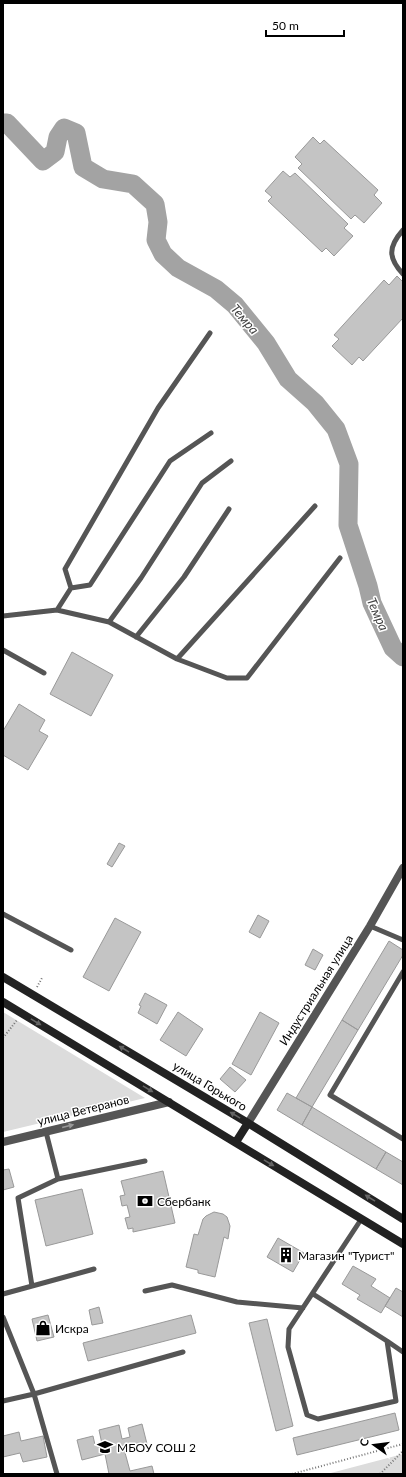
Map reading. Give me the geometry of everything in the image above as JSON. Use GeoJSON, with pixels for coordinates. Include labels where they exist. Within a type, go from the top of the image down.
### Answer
{"type":"FeatureCollection","features":[{"type":"Feature","properties":{"kind":"main road","name":"улица Горького"},"geometry":{"type":"LineString","coordinates":[[3,977],[248,1123],[403,1219]]}},
{"type":"Feature","properties":{"kind":"main road"},"geometry":{"type":"LineString","coordinates":[[3,1002],[403,1244]]}},
{"type":"Feature","properties":{"kind":"main road"},"geometry":{"type":"LineString","coordinates":[[236,1142],[248,1123]]}},
{"type":"Feature","properties":{"kind":"street","name":"Индустриальная улица"},"geometry":{"type":"LineString","coordinates":[[248,1123],[370,926],[403,868]]}},
{"type":"Feature","properties":{"kind":"street","name":"улица Ветеранов"},"geometry":{"type":"LineString","coordinates":[[3,1142],[169,1102]]}},
{"type":"Feature","properties":{"kind":"lane"},"geometry":{"type":"LineString","coordinates":[[403,230],[394,243],[391,252],[392,259],[396,267],[403,274]]}},
{"type":"Feature","properties":{"kind":"lane"},"geometry":{"type":"LineString","coordinates":[[71,588],[65,570],[158,408],[210,333]]}},
{"type":"Feature","properties":{"kind":"lane"},"geometry":{"type":"LineString","coordinates":[[57,610],[71,588],[90,585],[170,461],[211,433]]}},
{"type":"Feature","properties":{"kind":"lane"},"geometry":{"type":"LineString","coordinates":[[109,622],[142,578],[202,482],[230,461]]}},
{"type":"Feature","properties":{"kind":"lane"},"geometry":{"type":"LineString","coordinates":[[177,659],[315,506]]}},
{"type":"Feature","properties":{"kind":"lane"},"geometry":{"type":"LineString","coordinates":[[136,637],[184,577],[229,509]]}},
{"type":"Feature","properties":{"kind":"lane"},"geometry":{"type":"LineString","coordinates":[[3,616],[57,610],[109,622],[177,659],[227,678],[247,678],[340,558]]}},
{"type":"Feature","properties":{"kind":"lane"},"geometry":{"type":"LineString","coordinates":[[3,650],[44,673]]}},
{"type":"Feature","properties":{"kind":"lane"},"geometry":{"type":"LineString","coordinates":[[3,914],[71,950]]}},
{"type":"Feature","properties":{"kind":"lane"},"geometry":{"type":"LineString","coordinates":[[370,926],[403,940]]}},
{"type":"Feature","properties":{"kind":"lane"},"geometry":{"type":"LineString","coordinates":[[403,972],[330,1094],[403,1139]]}},
{"type":"Feature","properties":{"kind":"lane"},"geometry":{"type":"LineString","coordinates":[[46,1132],[58,1179]]}},
{"type":"Feature","properties":{"kind":"lane"},"geometry":{"type":"LineString","coordinates":[[32,1286],[18,1198],[58,1179],[145,1161]]}},
{"type":"Feature","properties":{"kind":"lane"},"geometry":{"type":"LineString","coordinates":[[362,1218],[289,1329],[288,1347],[307,1415],[318,1419],[396,1401],[387,1341]]}},
{"type":"Feature","properties":{"kind":"lane"},"geometry":{"type":"LineString","coordinates":[[3,1294],[94,1269]]}},
{"type":"Feature","properties":{"kind":"lane"},"geometry":{"type":"LineString","coordinates":[[145,1291],[172,1285],[237,1302],[303,1308]]}},
{"type":"Feature","properties":{"kind":"lane"},"geometry":{"type":"LineString","coordinates":[[313,1294],[403,1352]]}},
{"type":"Feature","properties":{"kind":"lane"},"geometry":{"type":"LineString","coordinates":[[3,1317],[34,1394],[56,1474]]}},
{"type":"Feature","properties":{"kind":"lane"},"geometry":{"type":"LineString","coordinates":[[3,1401],[34,1394],[183,1352]]}},
{"type":"Feature","properties":{"kind":"path"},"geometry":{"type":"LineString","coordinates":[[292,1474],[403,1444]]}},
{"type":"Feature","properties":{"kind":"path"},"geometry":{"type":"LineString","coordinates":[[380,1474],[403,1451]]}},
{"type":"Feature","properties":{"kind":"shaded area"},"geometry":{"type":"Polygon","coordinates":[[[3,1012],[145,1098],[3,1132],[3,1012]]]}},
{"type":"Feature","properties":{"kind":"shaded area"},"geometry":{"type":"Polygon","coordinates":[[[403,1454],[403,1474],[327,1474],[403,1454]]]}},
{"type":"Feature","properties":{"kind":"building"},"geometry":{"type":"Polygon","coordinates":[[[313,137],[320,144],[324,140],[378,190],[374,195],[382,203],[364,223],[355,215],[351,219],[298,168],[302,164],[295,157],[313,137]]]}},
{"type":"Feature","properties":{"kind":"building"},"geometry":{"type":"Polygon","coordinates":[[[283,171],[290,177],[295,173],[348,224],[344,228],[353,236],[334,256],[326,248],[322,252],[268,201],[272,197],[265,191],[283,171]]]}},
{"type":"Feature","properties":{"kind":"building"},"geometry":{"type":"Polygon","coordinates":[[[397,276],[403,282],[403,318],[363,361],[359,357],[352,365],[332,346],[339,339],[334,335],[384,280],[389,285],[397,276]]]}},
{"type":"Feature","properties":{"kind":"building"},"geometry":{"type":"Polygon","coordinates":[[[72,652],[113,675],[91,716],[50,694],[72,652]]]}},
{"type":"Feature","properties":{"kind":"building"},"geometry":{"type":"Polygon","coordinates":[[[19,704],[45,720],[39,731],[48,736],[28,770],[3,755],[3,731],[19,704]]]}},
{"type":"Feature","properties":{"kind":"building"},"geometry":{"type":"Polygon","coordinates":[[[119,843],[125,846],[112,867],[107,864],[119,843]]]}},
{"type":"Feature","properties":{"kind":"building"},"geometry":{"type":"Polygon","coordinates":[[[258,915],[269,921],[260,938],[249,932],[258,915]]]}},
{"type":"Feature","properties":{"kind":"building"},"geometry":{"type":"Polygon","coordinates":[[[115,918],[141,932],[109,991],[83,977],[115,918]]]}},
{"type":"Feature","properties":{"kind":"building"},"geometry":{"type":"Polygon","coordinates":[[[389,941],[403,950],[403,955],[358,1030],[342,1020],[389,941]]]}},
{"type":"Feature","properties":{"kind":"building"},"geometry":{"type":"Polygon","coordinates":[[[313,949],[323,955],[315,970],[305,965],[313,949]]]}},
{"type":"Feature","properties":{"kind":"building"},"geometry":{"type":"Polygon","coordinates":[[[145,993],[167,1005],[157,1024],[138,1013],[141,1006],[139,1005],[145,993]]]}},
{"type":"Feature","properties":{"kind":"building"},"geometry":{"type":"Polygon","coordinates":[[[178,1012],[203,1029],[186,1056],[160,1040],[178,1012]]]}},
{"type":"Feature","properties":{"kind":"building"},"geometry":{"type":"Polygon","coordinates":[[[260,1012],[279,1023],[251,1075],[232,1064],[260,1012]]]}},
{"type":"Feature","properties":{"kind":"building"},"geometry":{"type":"Polygon","coordinates":[[[342,1020],[358,1030],[312,1107],[296,1098],[342,1020]]]}},
{"type":"Feature","properties":{"kind":"building"},"geometry":{"type":"Polygon","coordinates":[[[230,1067],[246,1080],[235,1092],[220,1079],[230,1067]]]}},
{"type":"Feature","properties":{"kind":"building"},"geometry":{"type":"Polygon","coordinates":[[[287,1093],[312,1107],[302,1125],[277,1110],[287,1093]]]}},
{"type":"Feature","properties":{"kind":"building"},"geometry":{"type":"Polygon","coordinates":[[[312,1107],[386,1152],[376,1169],[302,1125],[312,1107]]]}},
{"type":"Feature","properties":{"kind":"building"},"geometry":{"type":"Polygon","coordinates":[[[386,1152],[403,1162],[403,1185],[376,1169],[386,1152]]]}},
{"type":"Feature","properties":{"kind":"building"},"geometry":{"type":"Polygon","coordinates":[[[9,1169],[14,1187],[3,1190],[3,1170],[9,1169]]]}},
{"type":"Feature","properties":{"kind":"building","name":"Сбербанк"},"geometry":{"type":"Polygon","coordinates":[[[163,1171],[175,1223],[133,1232],[133,1228],[128,1229],[125,1218],[130,1217],[127,1205],[122,1206],[120,1196],[125,1195],[121,1181],[163,1171]]]}},
{"type":"Feature","properties":{"kind":"building"},"geometry":{"type":"Polygon","coordinates":[[[82,1189],[93,1234],[46,1246],[35,1200],[82,1189]]]}},
{"type":"Feature","properties":{"kind":"building"},"geometry":{"type":"Polygon","coordinates":[[[214,1212],[223,1214],[227,1217],[230,1226],[228,1239],[224,1237],[215,1277],[198,1273],[198,1270],[186,1267],[194,1234],[198,1235],[203,1219],[214,1212]]]}},
{"type":"Feature","properties":{"kind":"building","name":"Магазин \"Турист\""},"geometry":{"type":"Polygon","coordinates":[[[278,1238],[304,1253],[293,1272],[267,1257],[278,1238]]]}},
{"type":"Feature","properties":{"kind":"building"},"geometry":{"type":"Polygon","coordinates":[[[353,1266],[376,1279],[371,1286],[390,1298],[381,1313],[357,1299],[360,1295],[342,1284],[353,1266]]]}},
{"type":"Feature","properties":{"kind":"building"},"geometry":{"type":"Polygon","coordinates":[[[396,1288],[403,1292],[403,1317],[385,1306],[396,1288]]]}},
{"type":"Feature","properties":{"kind":"building"},"geometry":{"type":"Polygon","coordinates":[[[99,1307],[103,1323],[92,1325],[89,1310],[99,1307]]]}},
{"type":"Feature","properties":{"kind":"building","name":"Искра"},"geometry":{"type":"Polygon","coordinates":[[[48,1315],[54,1337],[37,1341],[32,1319],[48,1315]]]}},
{"type":"Feature","properties":{"kind":"building"},"geometry":{"type":"Polygon","coordinates":[[[191,1315],[196,1333],[88,1361],[83,1343],[191,1315]]]}},
{"type":"Feature","properties":{"kind":"building"},"geometry":{"type":"Polygon","coordinates":[[[267,1319],[293,1426],[276,1431],[249,1323],[267,1319]]]}},
{"type":"Feature","properties":{"kind":"building"},"geometry":{"type":"Polygon","coordinates":[[[395,1413],[399,1430],[297,1455],[293,1438],[395,1413]]]}},
{"type":"Feature","properties":{"kind":"building","name":"МБОУ СОШ 2"},"geometry":{"type":"Polygon","coordinates":[[[142,1424],[147,1444],[124,1449],[130,1471],[152,1466],[154,1474],[109,1474],[105,1454],[82,1460],[77,1440],[93,1436],[95,1445],[102,1444],[99,1430],[119,1425],[122,1439],[130,1437],[128,1428],[142,1424]]]}},
{"type":"Feature","properties":{"kind":"building"},"geometry":{"type":"Polygon","coordinates":[[[19,1432],[21,1441],[43,1436],[47,1457],[23,1462],[20,1453],[3,1457],[3,1436],[19,1432]]]}},
{"type":"Feature","properties":{"kind":"waterway","name":"Темра"},"geometry":{"type":"LineString","coordinates":[[3,123],[7,123],[43,161],[55,152],[58,137],[64,128],[76,133],[83,167],[103,179],[133,184],[155,204],[158,222],[156,240],[163,254],[178,268],[216,289],[235,305],[266,343],[288,379],[315,403],[336,429],[349,464],[348,525],[372,603],[393,648],[403,657]]}},
{"type":"Feature","properties":{"kind":"place","name":"Сбербанк"},"geometry":{"type":"Point","coordinates":[145,1201]}},
{"type":"Feature","properties":{"kind":"place","name":"Магазин \"Турист\""},"geometry":{"type":"Point","coordinates":[286,1255]}},
{"type":"Feature","properties":{"kind":"place","name":"Искра"},"geometry":{"type":"Point","coordinates":[43,1328]}},
{"type":"Feature","properties":{"kind":"place","name":"МБОУ СОШ 2"},"geometry":{"type":"Point","coordinates":[105,1447]}}]}
